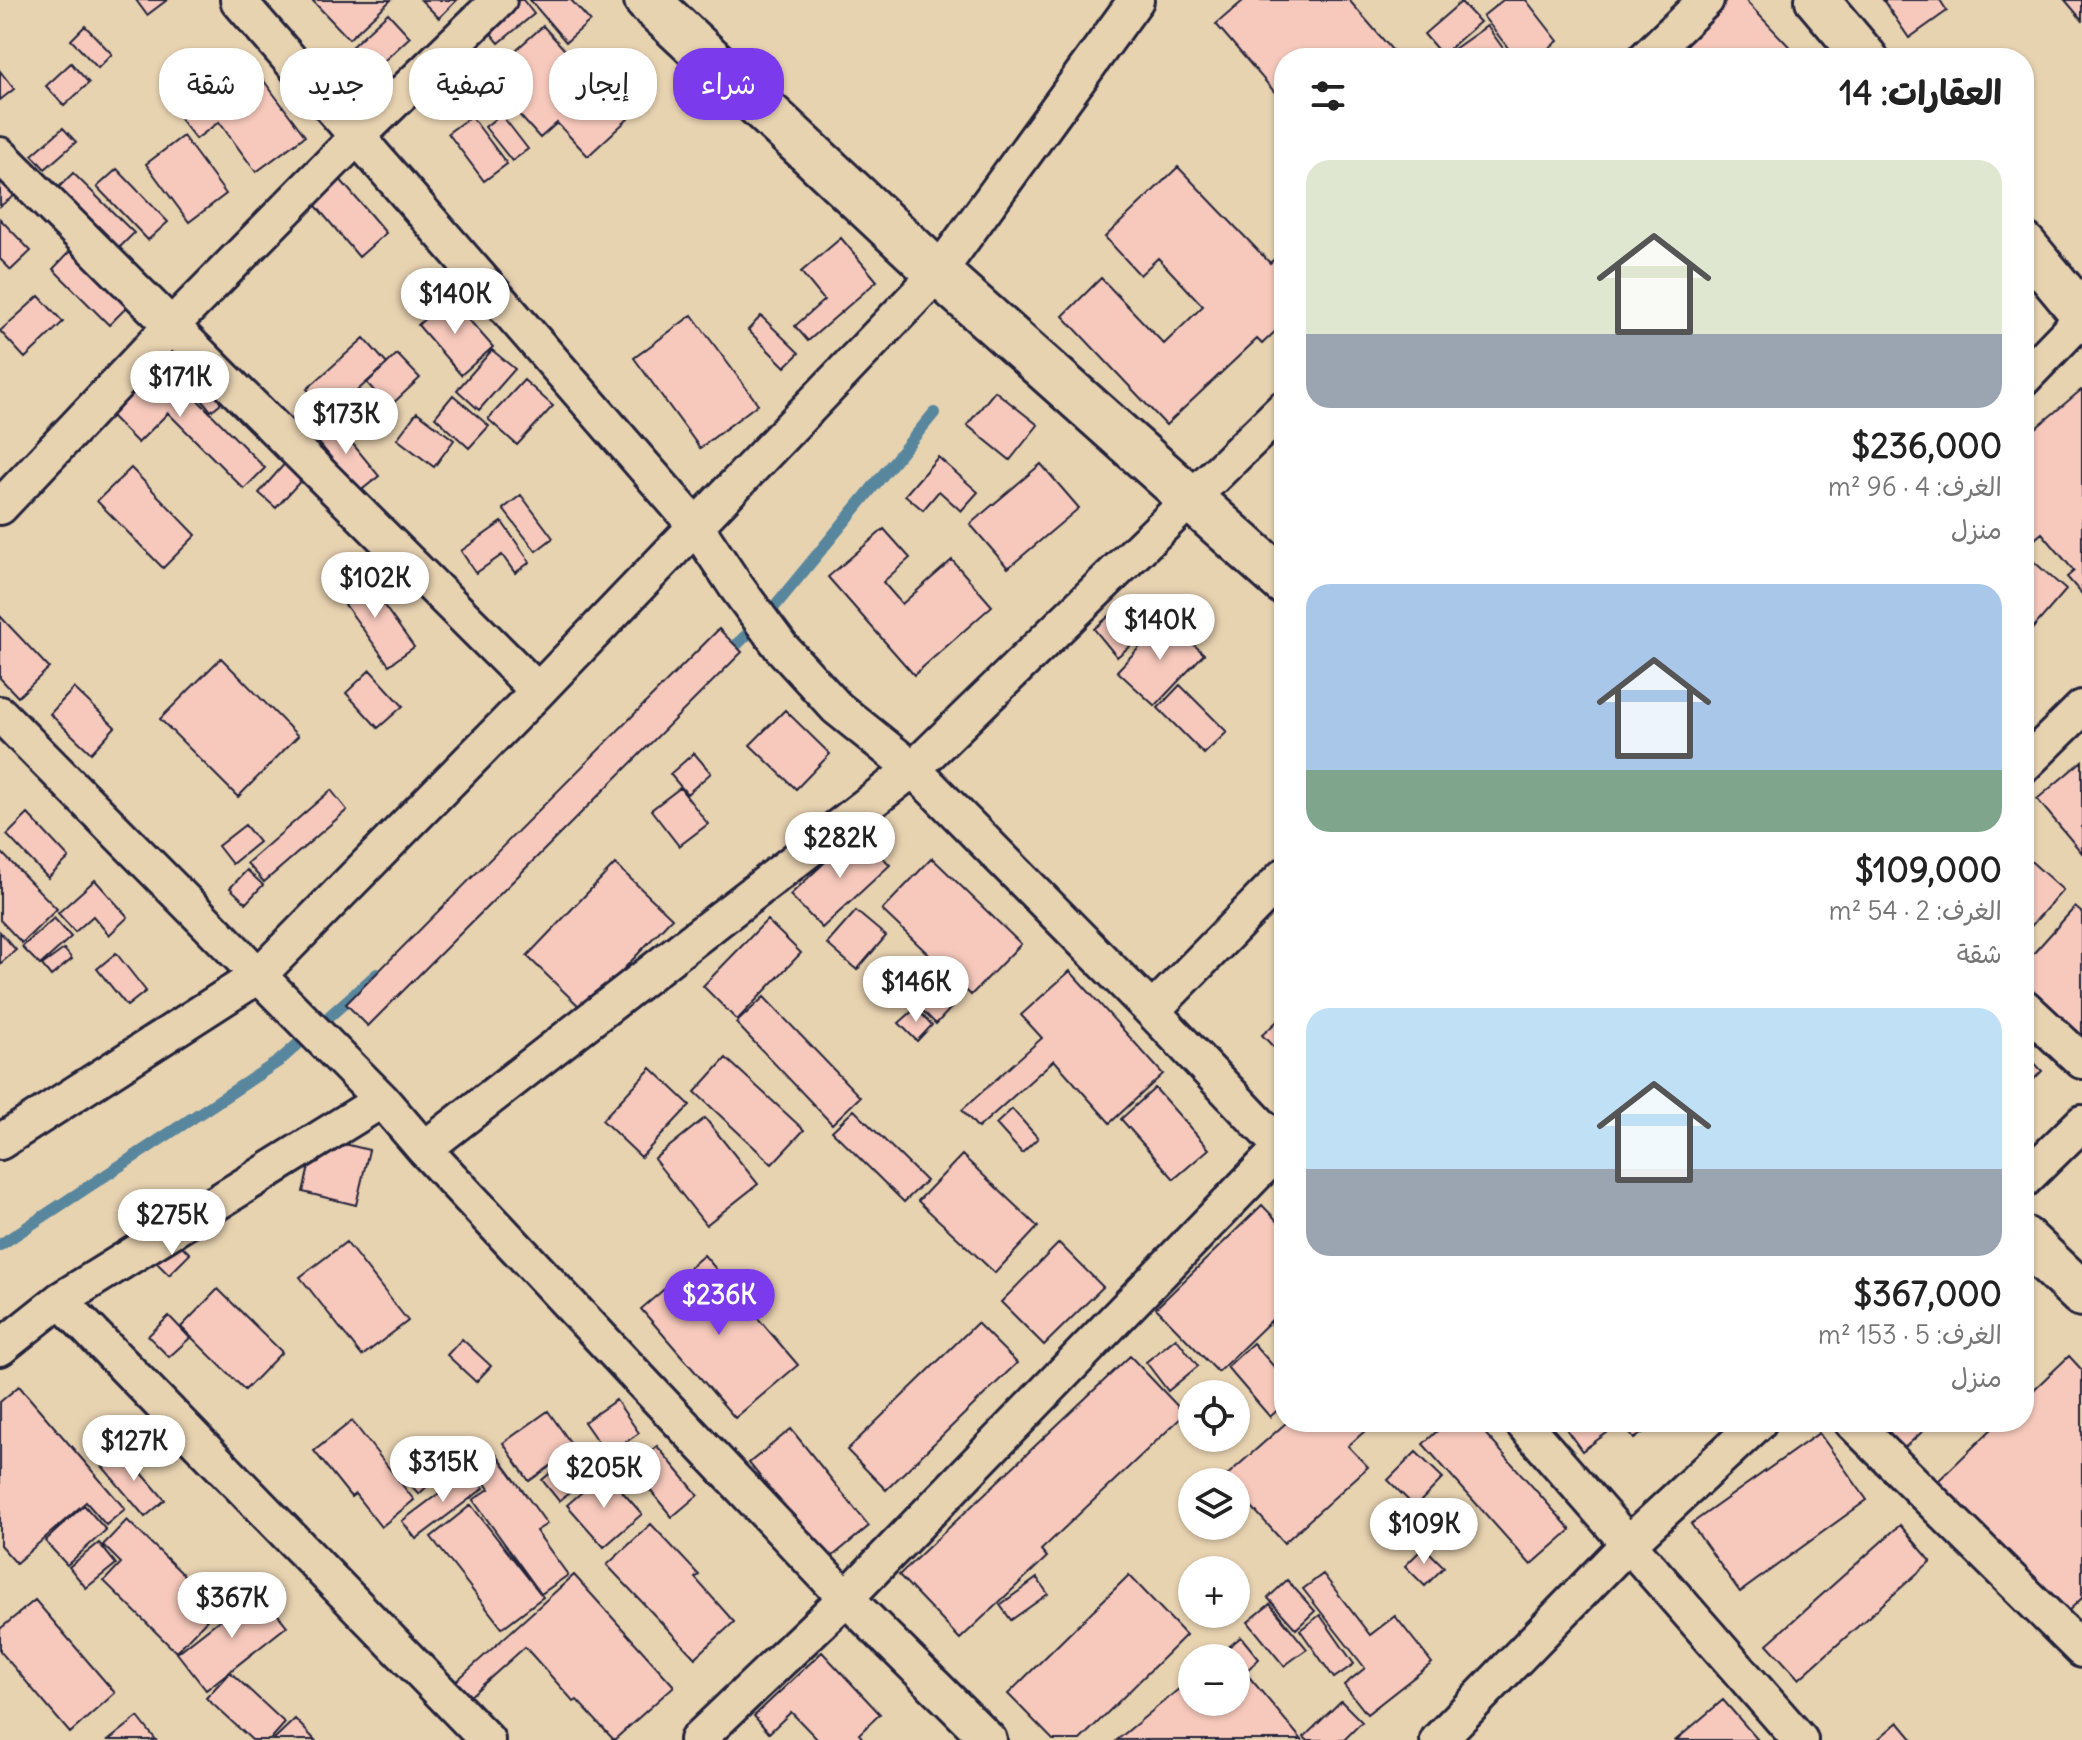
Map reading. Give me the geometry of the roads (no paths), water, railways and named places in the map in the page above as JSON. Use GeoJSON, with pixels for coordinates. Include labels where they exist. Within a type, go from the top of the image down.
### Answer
{"type":"FeatureCollection","features":[{"type":"Feature","properties":{"kind":"main road"},"geometry":{"type":"LineString","coordinates":[[647,0],[938,273],[1274,573]]}},
{"type":"Feature","properties":{"kind":"main road"},"geometry":{"type":"LineString","coordinates":[[2034,1248],[2082,1294]]}},
{"type":"Feature","properties":{"kind":"street"},"geometry":{"type":"LineString","coordinates":[[238,0],[695,525],[781,647],[837,708],[913,769],[1274,1140]]}},
{"type":"Feature","properties":{"kind":"street"},"geometry":{"type":"LineString","coordinates":[[0,507],[171,326],[357,137],[499,0]]}},
{"type":"Feature","properties":{"kind":"street"},"geometry":{"type":"LineString","coordinates":[[0,1142],[258,976],[538,691],[938,273],[1136,0]]}},
{"type":"Feature","properties":{"kind":"street"},"geometry":{"type":"LineString","coordinates":[[1656,48],[1706,0]]}},
{"type":"Feature","properties":{"kind":"street"},"geometry":{"type":"LineString","coordinates":[[1817,0],[1858,48]]}},
{"type":"Feature","properties":{"kind":"street"},"geometry":{"type":"LineString","coordinates":[[0,155],[538,691]]}},
{"type":"Feature","properties":{"kind":"street"},"geometry":{"type":"LineString","coordinates":[[2034,256],[2082,316],[2034,367]]}},
{"type":"Feature","properties":{"kind":"street"},"geometry":{"type":"LineString","coordinates":[[424,1149],[913,769],[1274,418]]}},
{"type":"Feature","properties":{"kind":"street"},"geometry":{"type":"LineString","coordinates":[[2034,755],[2082,708]]}},
{"type":"Feature","properties":{"kind":"street"},"geometry":{"type":"LineString","coordinates":[[0,714],[382,1100],[424,1149],[846,1598],[989,1740]]}},
{"type":"Feature","properties":{"kind":"street"},"geometry":{"type":"LineString","coordinates":[[1152,1011],[1274,887]]}},
{"type":"Feature","properties":{"kind":"street"},"geometry":{"type":"LineString","coordinates":[[2034,1016],[2082,1061]]}},
{"type":"Feature","properties":{"kind":"street"},"geometry":{"type":"LineString","coordinates":[[0,1348],[60,1300],[382,1100]]}},
{"type":"Feature","properties":{"kind":"street"},"geometry":{"type":"LineString","coordinates":[[2034,1170],[2082,1123]]}},
{"type":"Feature","properties":{"kind":"street"},"geometry":{"type":"LineString","coordinates":[[697,1740],[846,1598],[1274,1158]]}},
{"type":"Feature","properties":{"kind":"street"},"geometry":{"type":"LineString","coordinates":[[60,1300],[487,1740]]}},
{"type":"Feature","properties":{"kind":"street"},"geometry":{"type":"LineString","coordinates":[[1531,1432],[1800,1740]]}},
{"type":"Feature","properties":{"kind":"street"},"geometry":{"type":"LineString","coordinates":[[1438,1740],[1628,1544],[1748,1432]]}},
{"type":"Feature","properties":{"kind":"street"},"geometry":{"type":"LineString","coordinates":[[1862,1432],[2082,1650]]}},
{"type":"Feature","properties":{"kind":"waterway"},"geometry":{"type":"LineString","coordinates":[[724,657],[770,612],[934,413]]}},
{"type":"Feature","properties":{"kind":"waterway"},"geometry":{"type":"LineString","coordinates":[[0,1245],[279,1061],[377,974]]}}]}
